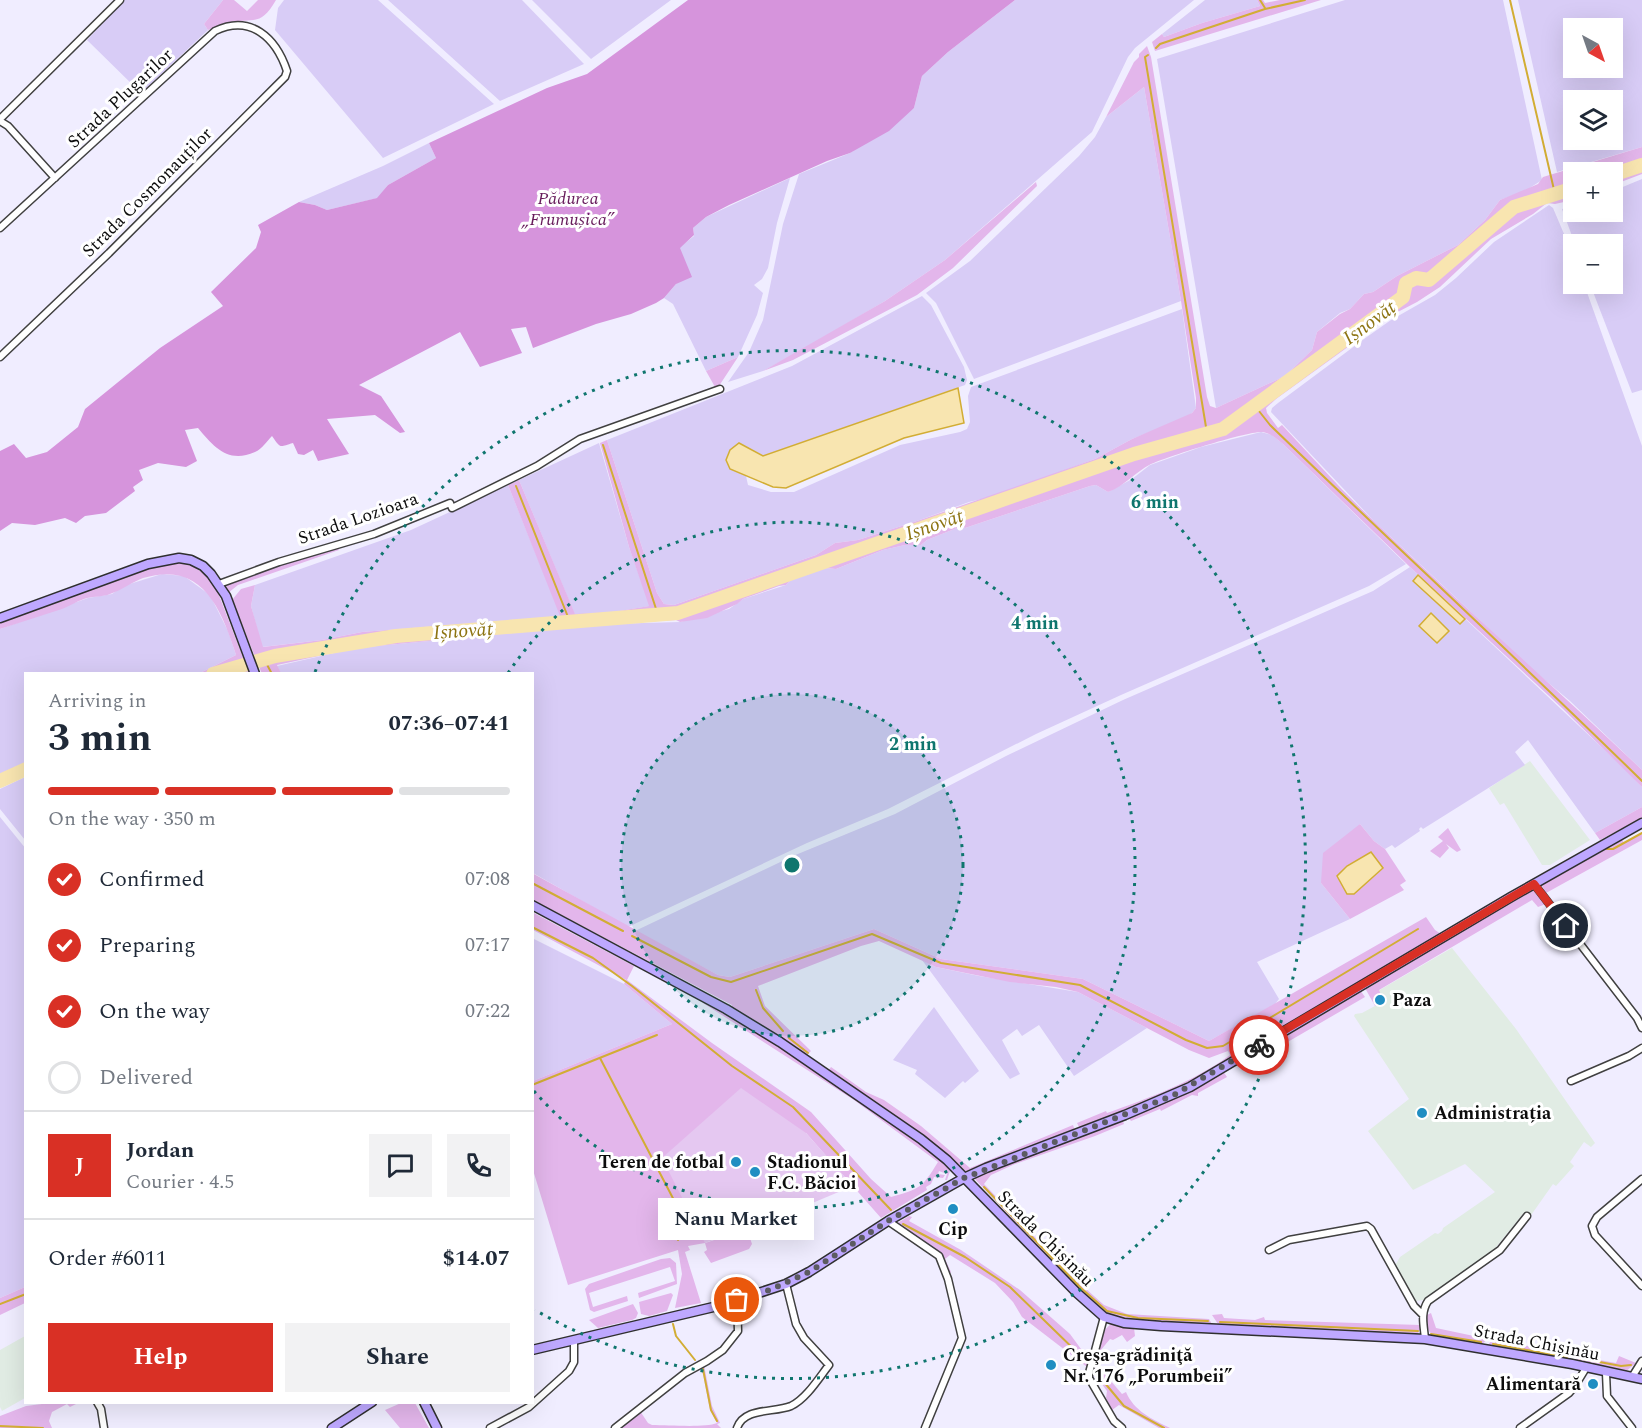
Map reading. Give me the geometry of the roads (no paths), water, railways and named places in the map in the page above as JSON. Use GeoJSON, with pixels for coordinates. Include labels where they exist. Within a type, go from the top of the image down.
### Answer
{"type":"FeatureCollection","features":[{"type":"Feature","properties":{"kind":"street"},"geometry":{"type":"LineString","coordinates":[[55,178],[0,120],[120,0]]}},
{"type":"Feature","properties":{"kind":"street","name":"Strada Plugarilor"},"geometry":{"type":"LineString","coordinates":[[0,228],[215,31],[224,26],[248,25],[271,40]]}},
{"type":"Feature","properties":{"kind":"street","name":"Strada Cosmonauților"},"geometry":{"type":"LineString","coordinates":[[0,357],[109,253],[285,77],[287,71],[283,58],[271,40]]}},
{"type":"Feature","properties":{"kind":"street","name":"Strada Lozioara"},"geometry":{"type":"LineString","coordinates":[[219,584],[279,562],[374,534],[450,503],[452,508],[537,466],[580,439],[720,389]]}},
{"type":"Feature","properties":{"kind":"street"},"geometry":{"type":"LineString","coordinates":[[0,618],[166,559],[191,560],[203,567],[219,584],[226,596],[255,672]]}},
{"type":"Feature","properties":{"kind":"street"},"geometry":{"type":"LineString","coordinates":[[534,1350],[737,1300],[786,1284],[809,1272],[888,1221],[964,1178],[1190,1087],[1642,823]]}},
{"type":"Feature","properties":{"kind":"street"},"geometry":{"type":"LineString","coordinates":[[1534,884],[1642,1028]]}},
{"type":"Feature","properties":{"kind":"street","name":"Strada Chișinău"},"geometry":{"type":"LineString","coordinates":[[534,906],[703,996],[780,1042],[939,1152],[1077,1293],[1104,1317],[1124,1323],[1161,1326],[1425,1339],[1495,1350],[1642,1379]]}},
{"type":"Feature","properties":{"kind":"street"},"geometry":{"type":"LineString","coordinates":[[1571,1081],[1642,1048]]}},
{"type":"Feature","properties":{"kind":"street"},"geometry":{"type":"LineString","coordinates":[[1642,1179],[1597,1217],[1592,1226],[1594,1235],[1642,1286]]}},
{"type":"Feature","properties":{"kind":"street"},"geometry":{"type":"LineString","coordinates":[[1425,1339],[1423,1315],[1428,1301],[1500,1250],[1527,1216]]}},
{"type":"Feature","properties":{"kind":"street"},"geometry":{"type":"LineString","coordinates":[[888,1221],[939,1256],[948,1279],[962,1338],[925,1428]]}},
{"type":"Feature","properties":{"kind":"street"},"geometry":{"type":"LineString","coordinates":[[1269,1250],[1289,1240],[1363,1225],[1371,1229],[1414,1306],[1423,1315]]}},
{"type":"Feature","properties":{"kind":"street"},"geometry":{"type":"LineString","coordinates":[[737,1428],[745,1416],[793,1405],[829,1365],[804,1338],[796,1324],[786,1284]]}},
{"type":"Feature","properties":{"kind":"street"},"geometry":{"type":"LineString","coordinates":[[615,1428],[685,1373],[723,1350],[738,1331],[737,1300]]}},
{"type":"Feature","properties":{"kind":"street"},"geometry":{"type":"LineString","coordinates":[[1104,1317],[1089,1378],[1113,1424],[1122,1428]]}},
{"type":"Feature","properties":{"kind":"street"},"geometry":{"type":"LineString","coordinates":[[534,1402],[569,1371],[574,1362],[574,1340]]}},
{"type":"Feature","properties":{"kind":"street"},"geometry":{"type":"LineString","coordinates":[[1632,1377],[1642,1361]]}},
{"type":"Feature","properties":{"kind":"street"},"geometry":{"type":"LineString","coordinates":[[1520,1428],[1569,1393],[1586,1368]]}},
{"type":"Feature","properties":{"kind":"street"},"geometry":{"type":"LineString","coordinates":[[1606,1372],[1607,1396],[1632,1428]]}},
{"type":"Feature","properties":{"kind":"street"},"geometry":{"type":"LineString","coordinates":[[99,1404],[104,1428]]}},
{"type":"Feature","properties":{"kind":"street"},"geometry":{"type":"LineString","coordinates":[[332,1428],[368,1404]]}},
{"type":"Feature","properties":{"kind":"street"},"geometry":{"type":"LineString","coordinates":[[425,1404],[438,1428]]}},
{"type":"Feature","properties":{"kind":"street"},"geometry":{"type":"LineString","coordinates":[[490,1428],[532,1404]]}},
{"type":"Feature","properties":{"kind":"waterway"},"geometry":{"type":"LineString","coordinates":[[1260,0],[1265,8]]}},
{"type":"Feature","properties":{"kind":"waterway"},"geometry":{"type":"LineString","coordinates":[[1156,48],[1160,44],[1265,9],[1305,0]]}},
{"type":"Feature","properties":{"kind":"waterway"},"geometry":{"type":"LineString","coordinates":[[1510,0],[1555,194]]}},
{"type":"Feature","properties":{"kind":"waterway"},"geometry":{"type":"LineString","coordinates":[[1148,55],[1145,57],[1207,433]]}},
{"type":"Feature","properties":{"kind":"waterway","name":"Ișnovăț"},"geometry":{"type":"LineString","coordinates":[[1623,171],[1642,165]]}},
{"type":"Feature","properties":{"kind":"waterway","name":"Ișnovăț"},"geometry":{"type":"LineString","coordinates":[[220,672],[275,656],[396,636],[678,613],[1134,454],[1223,429],[1403,297],[1406,283],[1416,278],[1429,280],[1514,207],[1563,191]]}},
{"type":"Feature","properties":{"kind":"waterway"},"geometry":{"type":"LineString","coordinates":[[1255,406],[1270,425],[1642,781]]}},
{"type":"Feature","properties":{"kind":"waterway"},"geometry":{"type":"LineString","coordinates":[[603,445],[658,615]]}},
{"type":"Feature","properties":{"kind":"waterway"},"geometry":{"type":"LineString","coordinates":[[516,486],[570,622]]}},
{"type":"Feature","properties":{"kind":"waterway"},"geometry":{"type":"LineString","coordinates":[[264,659],[271,672]]}},
{"type":"Feature","properties":{"kind":"waterway","name":"Ișnovăț"},"geometry":{"type":"LineString","coordinates":[[232,668],[233,672]]}},
{"type":"Feature","properties":{"kind":"waterway","name":"Ișnovăț"},"geometry":{"type":"LineString","coordinates":[[0,781],[24,770]]}},
{"type":"Feature","properties":{"kind":"waterway"},"geometry":{"type":"LineString","coordinates":[[1607,849],[1613,849],[1642,833]]}},
{"type":"Feature","properties":{"kind":"waterway"},"geometry":{"type":"LineString","coordinates":[[534,884],[623,931]]}},
{"type":"Feature","properties":{"kind":"waterway"},"geometry":{"type":"LineString","coordinates":[[534,928],[593,958],[632,986],[732,1066],[793,1107],[891,1210]]}},
{"type":"Feature","properties":{"kind":"waterway"},"geometry":{"type":"LineString","coordinates":[[632,936],[711,977],[731,982],[872,934],[941,963],[1080,985],[1186,1040],[1207,1048],[1223,1046],[1418,929]]}},
{"type":"Feature","properties":{"kind":"waterway"},"geometry":{"type":"LineString","coordinates":[[756,990],[763,1008],[783,1031]]}},
{"type":"Feature","properties":{"kind":"waterway"},"geometry":{"type":"LineString","coordinates":[[534,1084],[657,1035]]}},
{"type":"Feature","properties":{"kind":"waterway"},"geometry":{"type":"LineString","coordinates":[[789,1038],[808,1053]]}},
{"type":"Feature","properties":{"kind":"waterway"},"geometry":{"type":"LineString","coordinates":[[600,1058],[677,1206],[678,1240]]}},
{"type":"Feature","properties":{"kind":"waterway"},"geometry":{"type":"LineString","coordinates":[[984,1187],[1081,1288],[1107,1311],[1138,1318],[1208,1321]]}},
{"type":"Feature","properties":{"kind":"waterway"},"geometry":{"type":"LineString","coordinates":[[903,1224],[965,1257],[1010,1287],[1085,1360]]}},
{"type":"Feature","properties":{"kind":"waterway"},"geometry":{"type":"LineString","coordinates":[[0,1304],[24,1295]]}},
{"type":"Feature","properties":{"kind":"waterway"},"geometry":{"type":"LineString","coordinates":[[1220,1322],[1418,1331]]}},
{"type":"Feature","properties":{"kind":"waterway"},"geometry":{"type":"LineString","coordinates":[[673,1324],[676,1336],[695,1360]]}},
{"type":"Feature","properties":{"kind":"waterway"},"geometry":{"type":"LineString","coordinates":[[1431,1334],[1481,1342]]}},
{"type":"Feature","properties":{"kind":"waterway"},"geometry":{"type":"LineString","coordinates":[[1493,1344],[1567,1357]]}},
{"type":"Feature","properties":{"kind":"waterway"},"geometry":{"type":"LineString","coordinates":[[1578,1358],[1621,1366],[1631,1365]]}},
{"type":"Feature","properties":{"kind":"waterway"},"geometry":{"type":"LineString","coordinates":[[703,1369],[711,1410],[717,1421]]}},
{"type":"Feature","properties":{"kind":"waterway"},"geometry":{"type":"LineString","coordinates":[[1094,1370],[1124,1406],[1164,1428]]}},
{"type":"Feature","properties":{"kind":"waterway"},"geometry":{"type":"LineString","coordinates":[[0,1426],[43,1428]]}},
{"type":"Feature","properties":{"kind":"place","name":"Paza"},"geometry":{"type":"Point","coordinates":[1380,1000]}},
{"type":"Feature","properties":{"kind":"place","name":"Administrația"},"geometry":{"type":"Point","coordinates":[1422,1113]}},
{"type":"Feature","properties":{"kind":"place","name":"Teren de fotbal"},"geometry":{"type":"Point","coordinates":[736,1162]}},
{"type":"Feature","properties":{"kind":"place","name":"Stadionul F.C. Băcioi"},"geometry":{"type":"Point","coordinates":[755,1172]}},
{"type":"Feature","properties":{"kind":"place","name":"Cip"},"geometry":{"type":"Point","coordinates":[953,1209]}},
{"type":"Feature","properties":{"kind":"place","name":"Nanu Market"},"geometry":{"type":"Point","coordinates":[737,1300]}},
{"type":"Feature","properties":{"kind":"place","name":"Creşa-grădiniţă Nr. 176 „Porumbeii”"},"geometry":{"type":"Point","coordinates":[1051,1365]}},
{"type":"Feature","properties":{"kind":"place","name":"Alimentară"},"geometry":{"type":"Point","coordinates":[1593,1384]}},
{"type":"Feature","properties":{"kind":"park label","name":"Pădurea „Frumușica”"},"geometry":{"type":"Point","coordinates":[568,208]}}]}
